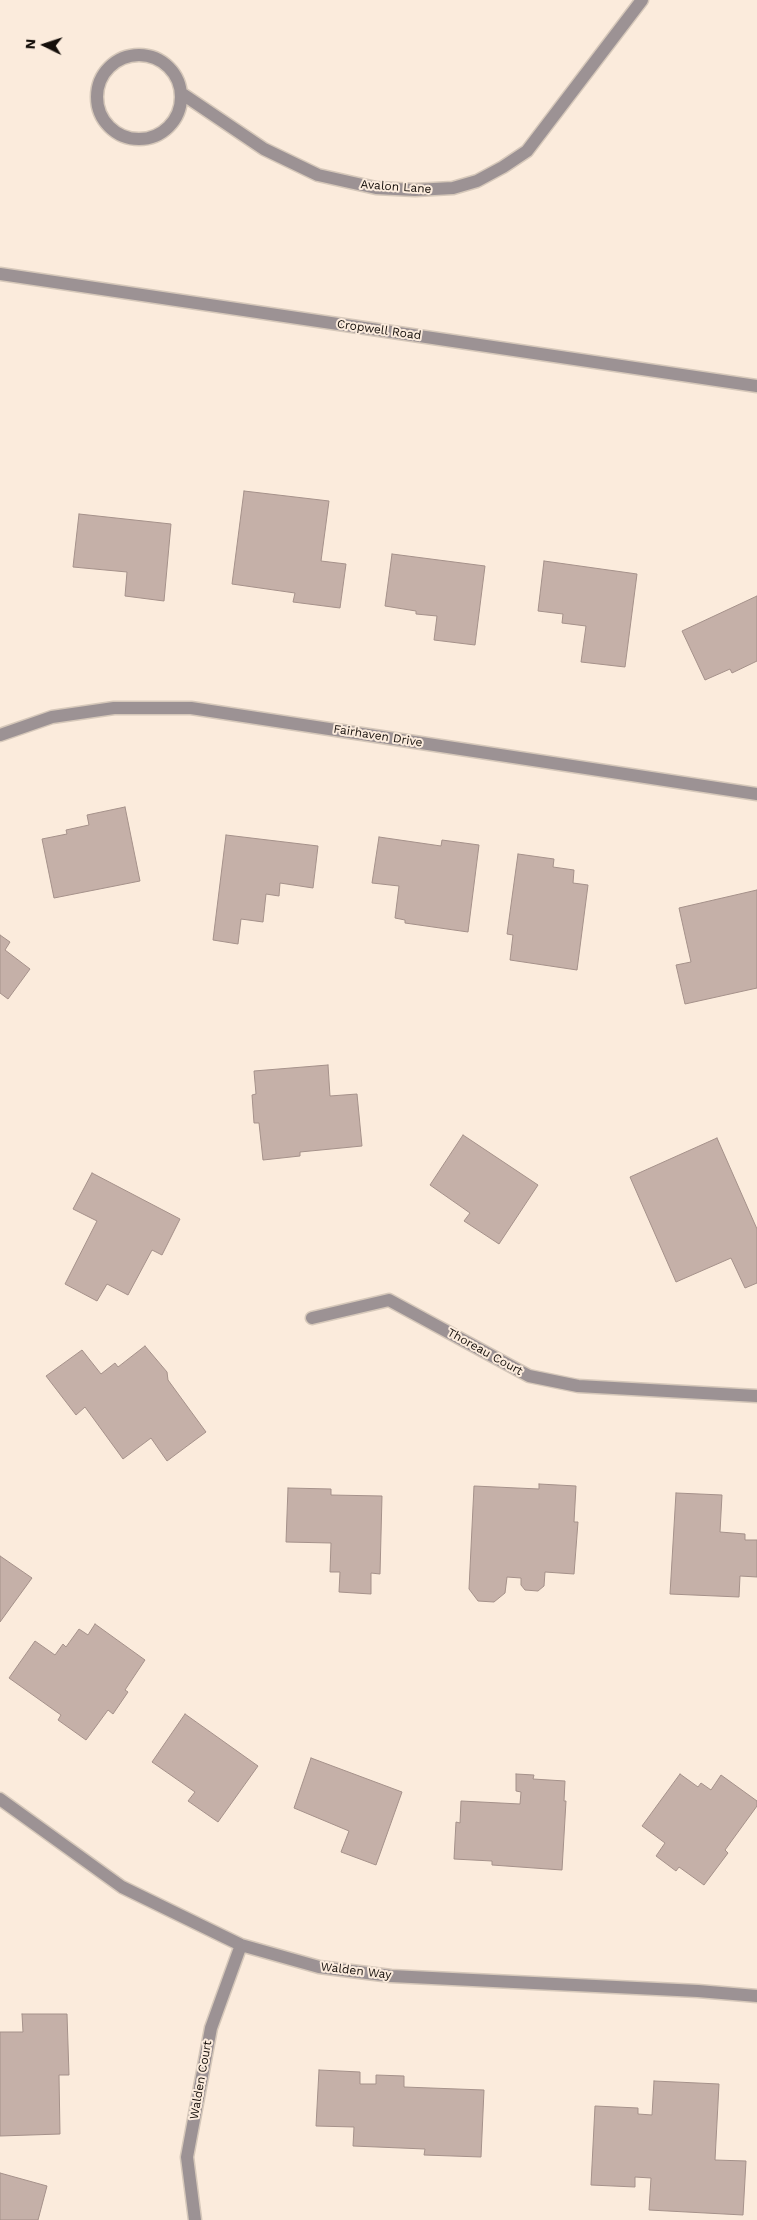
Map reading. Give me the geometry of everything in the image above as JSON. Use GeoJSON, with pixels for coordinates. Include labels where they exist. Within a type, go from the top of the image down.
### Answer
{"type":"FeatureCollection","features":[{"type":"Feature","properties":{"kind":"street","name":"Avalon Lane"},"geometry":{"type":"LineString","coordinates":[[181,93],[264,149],[318,175],[376,188],[415,190],[452,188],[477,181],[527,151],[642,0]]}},
{"type":"Feature","properties":{"kind":"street"},"geometry":{"type":"LineString","coordinates":[[132,56],[146,56],[159,60],[177,80],[181,93],[180,107],[174,120],[165,130],[153,137],[138,140],[125,137],[112,130],[103,119],[98,106],[97,92],[101,79],[109,68],[120,60],[132,56]]}},
{"type":"Feature","properties":{"kind":"street","name":"Cropwell Road"},"geometry":{"type":"LineString","coordinates":[[0,274],[757,386]]}},
{"type":"Feature","properties":{"kind":"street","name":"Fairhaven Drive"},"geometry":{"type":"LineString","coordinates":[[0,735],[52,717],[114,708],[191,708],[757,794]]}},
{"type":"Feature","properties":{"kind":"street","name":"Thoreau Court"},"geometry":{"type":"LineString","coordinates":[[312,1318],[389,1300],[529,1376],[578,1386],[757,1396]]}},
{"type":"Feature","properties":{"kind":"street","name":"Walden Way"},"geometry":{"type":"LineString","coordinates":[[0,1799],[122,1888],[241,1945],[319,1967],[390,1976],[698,1991],[757,1996]]}},
{"type":"Feature","properties":{"kind":"street","name":"Walden Court"},"geometry":{"type":"LineString","coordinates":[[195,2220],[187,2157],[211,2028],[241,1945]]}},
{"type":"Feature","properties":{"kind":"building"},"geometry":{"type":"Polygon","coordinates":[[[244,491],[329,501],[321,561],[346,564],[340,608],[293,602],[295,593],[232,584],[244,491]]]}},
{"type":"Feature","properties":{"kind":"building"},"geometry":{"type":"Polygon","coordinates":[[[79,514],[171,524],[164,601],[125,596],[127,572],[73,567],[79,514]]]}},
{"type":"Feature","properties":{"kind":"building"},"geometry":{"type":"Polygon","coordinates":[[[392,554],[485,566],[475,645],[434,640],[437,616],[416,614],[416,611],[385,606],[392,554]]]}},
{"type":"Feature","properties":{"kind":"building"},"geometry":{"type":"Polygon","coordinates":[[[544,561],[637,574],[625,667],[581,662],[586,626],[562,623],[563,614],[538,611],[544,561]]]}},
{"type":"Feature","properties":{"kind":"building"},"geometry":{"type":"Polygon","coordinates":[[[757,596],[757,661],[732,673],[730,669],[705,680],[682,631],[757,596]]]}},
{"type":"Feature","properties":{"kind":"building"},"geometry":{"type":"Polygon","coordinates":[[[125,807],[140,881],[54,898],[42,839],[67,834],[66,830],[89,825],[87,815],[125,807]]]}},
{"type":"Feature","properties":{"kind":"building"},"geometry":{"type":"Polygon","coordinates":[[[226,835],[318,846],[313,888],[280,883],[279,896],[266,894],[263,922],[241,919],[238,944],[213,940],[226,835]]]}},
{"type":"Feature","properties":{"kind":"building"},"geometry":{"type":"Polygon","coordinates":[[[379,837],[441,846],[442,840],[479,845],[468,932],[405,923],[405,920],[395,918],[399,886],[372,883],[379,837]]]}},
{"type":"Feature","properties":{"kind":"building"},"geometry":{"type":"Polygon","coordinates":[[[518,854],[554,859],[553,867],[574,870],[573,883],[588,885],[577,970],[510,960],[513,935],[507,934],[518,854]]]}},
{"type":"Feature","properties":{"kind":"building"},"geometry":{"type":"Polygon","coordinates":[[[757,890],[757,988],[685,1004],[676,965],[691,962],[679,908],[757,890]]]}},
{"type":"Feature","properties":{"kind":"building"},"geometry":{"type":"Polygon","coordinates":[[[0,935],[10,942],[5,950],[30,969],[8,999],[0,993],[0,935]]]}},
{"type":"Feature","properties":{"kind":"building"},"geometry":{"type":"Polygon","coordinates":[[[328,1065],[330,1096],[357,1094],[362,1146],[300,1152],[300,1156],[263,1160],[259,1123],[254,1123],[252,1095],[256,1094],[254,1071],[328,1065]]]}},
{"type":"Feature","properties":{"kind":"building"},"geometry":{"type":"Polygon","coordinates":[[[463,1135],[538,1185],[499,1244],[464,1221],[470,1213],[430,1185],[463,1135]]]}},
{"type":"Feature","properties":{"kind":"building"},"geometry":{"type":"Polygon","coordinates":[[[717,1138],[757,1229],[757,1283],[745,1288],[731,1258],[676,1282],[630,1177],[717,1138]]]}},
{"type":"Feature","properties":{"kind":"building"},"geometry":{"type":"Polygon","coordinates":[[[92,1173],[180,1219],[162,1255],[152,1250],[128,1295],[107,1284],[97,1301],[65,1284],[97,1221],[73,1209],[92,1173]]]}},
{"type":"Feature","properties":{"kind":"building"},"geometry":{"type":"Polygon","coordinates":[[[145,1346],[167,1372],[168,1380],[206,1432],[167,1461],[151,1438],[123,1459],[85,1407],[76,1415],[46,1376],[82,1350],[101,1374],[115,1363],[118,1367],[145,1346]]]}},
{"type":"Feature","properties":{"kind":"building"},"geometry":{"type":"Polygon","coordinates":[[[539,1484],[576,1486],[574,1522],[578,1522],[574,1574],[545,1572],[544,1586],[538,1591],[525,1590],[521,1585],[521,1578],[507,1577],[505,1593],[494,1602],[478,1601],[469,1589],[474,1486],[539,1489],[539,1484]]]}},
{"type":"Feature","properties":{"kind":"building"},"geometry":{"type":"Polygon","coordinates":[[[288,1488],[331,1489],[331,1495],[382,1496],[380,1574],[371,1573],[371,1594],[339,1592],[340,1572],[330,1572],[331,1543],[286,1542],[288,1488]]]}},
{"type":"Feature","properties":{"kind":"building"},"geometry":{"type":"Polygon","coordinates":[[[676,1493],[722,1495],[720,1532],[745,1534],[745,1540],[757,1540],[757,1577],[740,1576],[739,1597],[670,1594],[676,1493]]]}},
{"type":"Feature","properties":{"kind":"building"},"geometry":{"type":"Polygon","coordinates":[[[0,1556],[32,1578],[0,1622],[0,1556]]]}},
{"type":"Feature","properties":{"kind":"building"},"geometry":{"type":"Polygon","coordinates":[[[95,1624],[145,1660],[125,1690],[128,1692],[113,1714],[108,1710],[86,1740],[58,1720],[61,1715],[9,1678],[35,1641],[55,1655],[63,1644],[66,1647],[79,1629],[88,1635],[95,1624]]]}},
{"type":"Feature","properties":{"kind":"building"},"geometry":{"type":"Polygon","coordinates":[[[185,1714],[258,1766],[218,1822],[188,1801],[195,1792],[152,1762],[185,1714]]]}},
{"type":"Feature","properties":{"kind":"building"},"geometry":{"type":"Polygon","coordinates":[[[311,1758],[402,1792],[376,1865],[341,1852],[349,1831],[294,1808],[311,1758]]]}},
{"type":"Feature","properties":{"kind":"building"},"geometry":{"type":"Polygon","coordinates":[[[516,1774],[534,1775],[533,1779],[565,1781],[564,1801],[566,1801],[562,1870],[492,1865],[492,1861],[454,1859],[456,1822],[460,1823],[461,1801],[520,1804],[521,1792],[516,1791],[516,1774]]]}},
{"type":"Feature","properties":{"kind":"building"},"geometry":{"type":"Polygon","coordinates":[[[680,1774],[698,1787],[701,1783],[711,1790],[721,1775],[757,1801],[757,1806],[725,1850],[728,1853],[704,1885],[679,1867],[676,1871],[656,1856],[665,1843],[642,1826],[680,1774]]]}},
{"type":"Feature","properties":{"kind":"building"},"geometry":{"type":"Polygon","coordinates":[[[22,2014],[67,2014],[69,2075],[59,2075],[60,2134],[0,2136],[0,2032],[23,2032],[22,2014]]]}},
{"type":"Feature","properties":{"kind":"building"},"geometry":{"type":"Polygon","coordinates":[[[319,2070],[360,2072],[360,2084],[376,2084],[376,2075],[404,2076],[404,2087],[484,2090],[481,2157],[424,2155],[425,2149],[353,2146],[354,2127],[316,2126],[319,2070]]]}},
{"type":"Feature","properties":{"kind":"building"},"geometry":{"type":"Polygon","coordinates":[[[654,2081],[719,2084],[715,2160],[746,2161],[743,2215],[649,2210],[651,2178],[635,2177],[635,2187],[591,2185],[595,2106],[638,2108],[638,2114],[652,2115],[654,2081]]]}},
{"type":"Feature","properties":{"kind":"building"},"geometry":{"type":"Polygon","coordinates":[[[0,2173],[47,2186],[38,2220],[0,2220],[0,2173]]]}}]}
